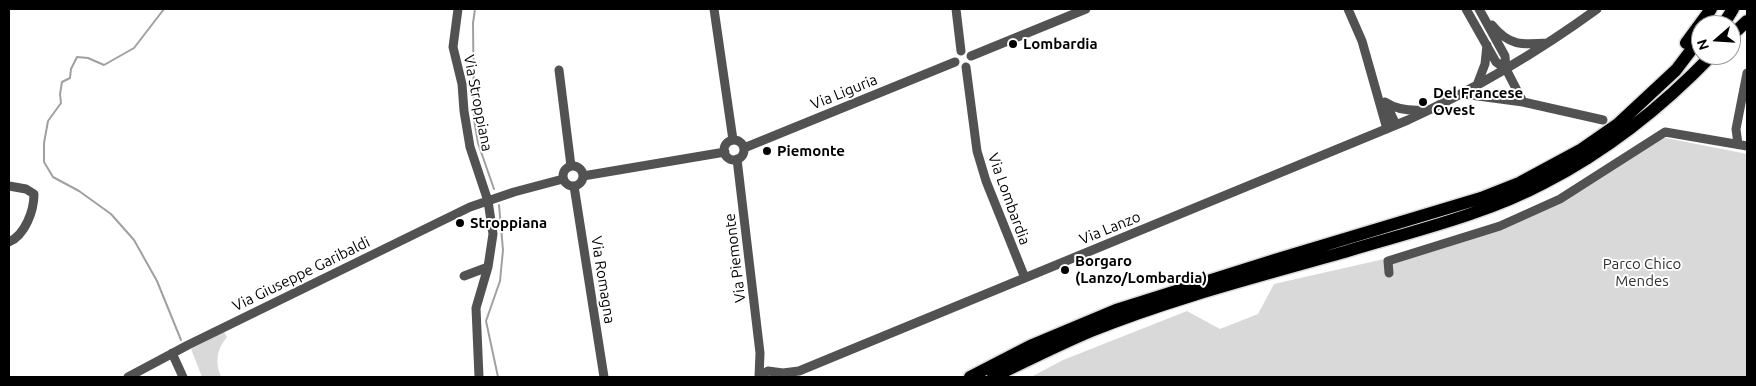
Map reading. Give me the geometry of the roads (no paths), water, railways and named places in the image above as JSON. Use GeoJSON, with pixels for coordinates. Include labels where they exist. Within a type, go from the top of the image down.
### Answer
{"type":"FeatureCollection","features":[{"type":"Feature","properties":{"kind":"highway"},"geometry":{"type":"LineString","coordinates":[[1646,107],[1664,71],[1711,9]]}},
{"type":"Feature","properties":{"kind":"highway"},"geometry":{"type":"LineString","coordinates":[[1646,107],[1691,50]]}},
{"type":"Feature","properties":{"kind":"highway"},"geometry":{"type":"LineString","coordinates":[[993,377],[1034,356],[1093,330],[1182,299],[1409,233],[1518,196],[1586,159],[1686,75],[1694,65]]}},
{"type":"Feature","properties":{"kind":"highway"},"geometry":{"type":"LineString","coordinates":[[970,377],[1030,346],[1116,310],[1481,198],[1512,186],[1541,173],[1582,149],[1618,124],[1683,86],[1703,65]]}},
{"type":"Feature","properties":{"kind":"street","name":"Via Stroppiana"},"geometry":{"type":"LineString","coordinates":[[458,9],[453,47],[462,84],[470,147],[488,201],[492,234],[488,267],[476,308],[479,377]]}},
{"type":"Feature","properties":{"kind":"street"},"geometry":{"type":"LineString","coordinates":[[714,9],[733,140]]}},
{"type":"Feature","properties":{"kind":"street"},"geometry":{"type":"LineString","coordinates":[[956,9],[961,51]]}},
{"type":"Feature","properties":{"kind":"street"},"geometry":{"type":"LineString","coordinates":[[971,56],[1086,9]]}},
{"type":"Feature","properties":{"kind":"street"},"geometry":{"type":"LineString","coordinates":[[1348,9],[1362,41],[1376,91],[1392,127]]}},
{"type":"Feature","properties":{"kind":"street"},"geometry":{"type":"LineString","coordinates":[[1466,9],[1496,62],[1506,69]]}},
{"type":"Feature","properties":{"kind":"street","name":"Via Lanzo"},"geometry":{"type":"LineString","coordinates":[[777,373],[796,374],[1392,127],[1462,94],[1506,69],[1548,44],[1597,9]]}},
{"type":"Feature","properties":{"kind":"street"},"geometry":{"type":"LineString","coordinates":[[1482,13],[1494,28],[1508,40],[1519,44],[1548,44]]}},
{"type":"Feature","properties":{"kind":"street"},"geometry":{"type":"LineString","coordinates":[[1482,13],[1505,56],[1506,69],[1523,102]]}},
{"type":"Feature","properties":{"kind":"street"},"geometry":{"type":"LineString","coordinates":[[1478,85],[1485,64],[1487,45]]}},
{"type":"Feature","properties":{"kind":"street"},"geometry":{"type":"LineString","coordinates":[[961,51],[966,51],[971,56],[971,62],[966,67],[960,67],[955,62],[956,55],[961,51]]}},
{"type":"Feature","properties":{"kind":"street","name":"Via Liguria"},"geometry":{"type":"LineString","coordinates":[[744,148],[955,62]]}},
{"type":"Feature","properties":{"kind":"street","name":"Via Lombardia"},"geometry":{"type":"LineString","coordinates":[[966,67],[977,151],[986,181],[1024,278]]}},
{"type":"Feature","properties":{"kind":"street"},"geometry":{"type":"LineString","coordinates":[[559,70],[571,166]]}},
{"type":"Feature","properties":{"kind":"street"},"geometry":{"type":"LineString","coordinates":[[1738,144],[1736,129],[1747,73]]}},
{"type":"Feature","properties":{"kind":"street"},"geometry":{"type":"LineString","coordinates":[[1376,91],[1386,102],[1394,107],[1430,110]]}},
{"type":"Feature","properties":{"kind":"street"},"geometry":{"type":"LineString","coordinates":[[1462,94],[1523,102],[1603,120]]}},
{"type":"Feature","properties":{"kind":"street"},"geometry":{"type":"LineString","coordinates":[[1386,102],[1392,127]]}},
{"type":"Feature","properties":{"kind":"street"},"geometry":{"type":"LineString","coordinates":[[1389,273],[1388,261],[1500,226],[1560,199],[1666,132],[1747,146]]}},
{"type":"Feature","properties":{"kind":"street"},"geometry":{"type":"LineString","coordinates":[[733,140],[738,141],[744,148],[743,153],[738,159],[731,159],[725,152],[726,144],[733,140]]}},
{"type":"Feature","properties":{"kind":"street"},"geometry":{"type":"LineString","coordinates":[[583,176],[725,152]]}},
{"type":"Feature","properties":{"kind":"street","name":"Via Piemonte"},"geometry":{"type":"LineString","coordinates":[[738,159],[760,353],[759,377]]}},
{"type":"Feature","properties":{"kind":"street"},"geometry":{"type":"LineString","coordinates":[[571,166],[576,166],[580,169],[583,176],[580,184],[574,186],[566,184],[563,179],[565,170],[571,166]]}},
{"type":"Feature","properties":{"kind":"street"},"geometry":{"type":"LineString","coordinates":[[488,201],[563,179]]}},
{"type":"Feature","properties":{"kind":"street"},"geometry":{"type":"LineString","coordinates":[[9,186],[34,194],[34,204],[24,228],[16,238],[9,242]]}},
{"type":"Feature","properties":{"kind":"street","name":"Via Romagna"},"geometry":{"type":"LineString","coordinates":[[574,186],[604,377]]}},
{"type":"Feature","properties":{"kind":"street","name":"Via Giuseppe Garibaldi"},"geometry":{"type":"LineString","coordinates":[[128,377],[188,345],[366,257],[488,201]]}},
{"type":"Feature","properties":{"kind":"street"},"geometry":{"type":"LineString","coordinates":[[464,276],[488,267]]}},
{"type":"Feature","properties":{"kind":"street"},"geometry":{"type":"LineString","coordinates":[[175,352],[183,377]]}},
{"type":"Feature","properties":{"kind":"street","name":"Via Piemonte"},"geometry":{"type":"LineString","coordinates":[[760,353],[764,362],[777,373]]}},
{"type":"Feature","properties":{"kind":"street"},"geometry":{"type":"LineString","coordinates":[[759,377],[764,372],[777,373]]}},
{"type":"Feature","properties":{"kind":"waterway"},"geometry":{"type":"LineString","coordinates":[[164,9],[134,48],[104,65],[88,58],[77,57],[71,69],[70,78],[62,82],[61,103],[48,121],[44,143],[44,162],[53,177],[79,191],[111,214],[134,240],[157,281],[181,340]]}},
{"type":"Feature","properties":{"kind":"waterway"},"geometry":{"type":"LineString","coordinates":[[475,9],[473,23],[474,119],[478,143],[494,189]]}},
{"type":"Feature","properties":{"kind":"waterway"},"geometry":{"type":"LineString","coordinates":[[498,377],[486,321],[500,281],[503,250],[499,205]]}},
{"type":"Feature","properties":{"kind":"place","name":"Lombardia"},"geometry":{"type":"Point","coordinates":[1013,44]}},
{"type":"Feature","properties":{"kind":"place","name":"Del Francese Ovest"},"geometry":{"type":"Point","coordinates":[1423,102]}},
{"type":"Feature","properties":{"kind":"place","name":"Piemonte"},"geometry":{"type":"Point","coordinates":[767,151]}},
{"type":"Feature","properties":{"kind":"place","name":"Stroppiana"},"geometry":{"type":"Point","coordinates":[460,223]}},
{"type":"Feature","properties":{"kind":"place","name":"Borgaro (Lanzo/Lombardia)"},"geometry":{"type":"Point","coordinates":[1065,270]}},
{"type":"Feature","properties":{"kind":"park label","name":"Parco Chico Mendes"},"geometry":{"type":"Point","coordinates":[1642,272]}}]}
